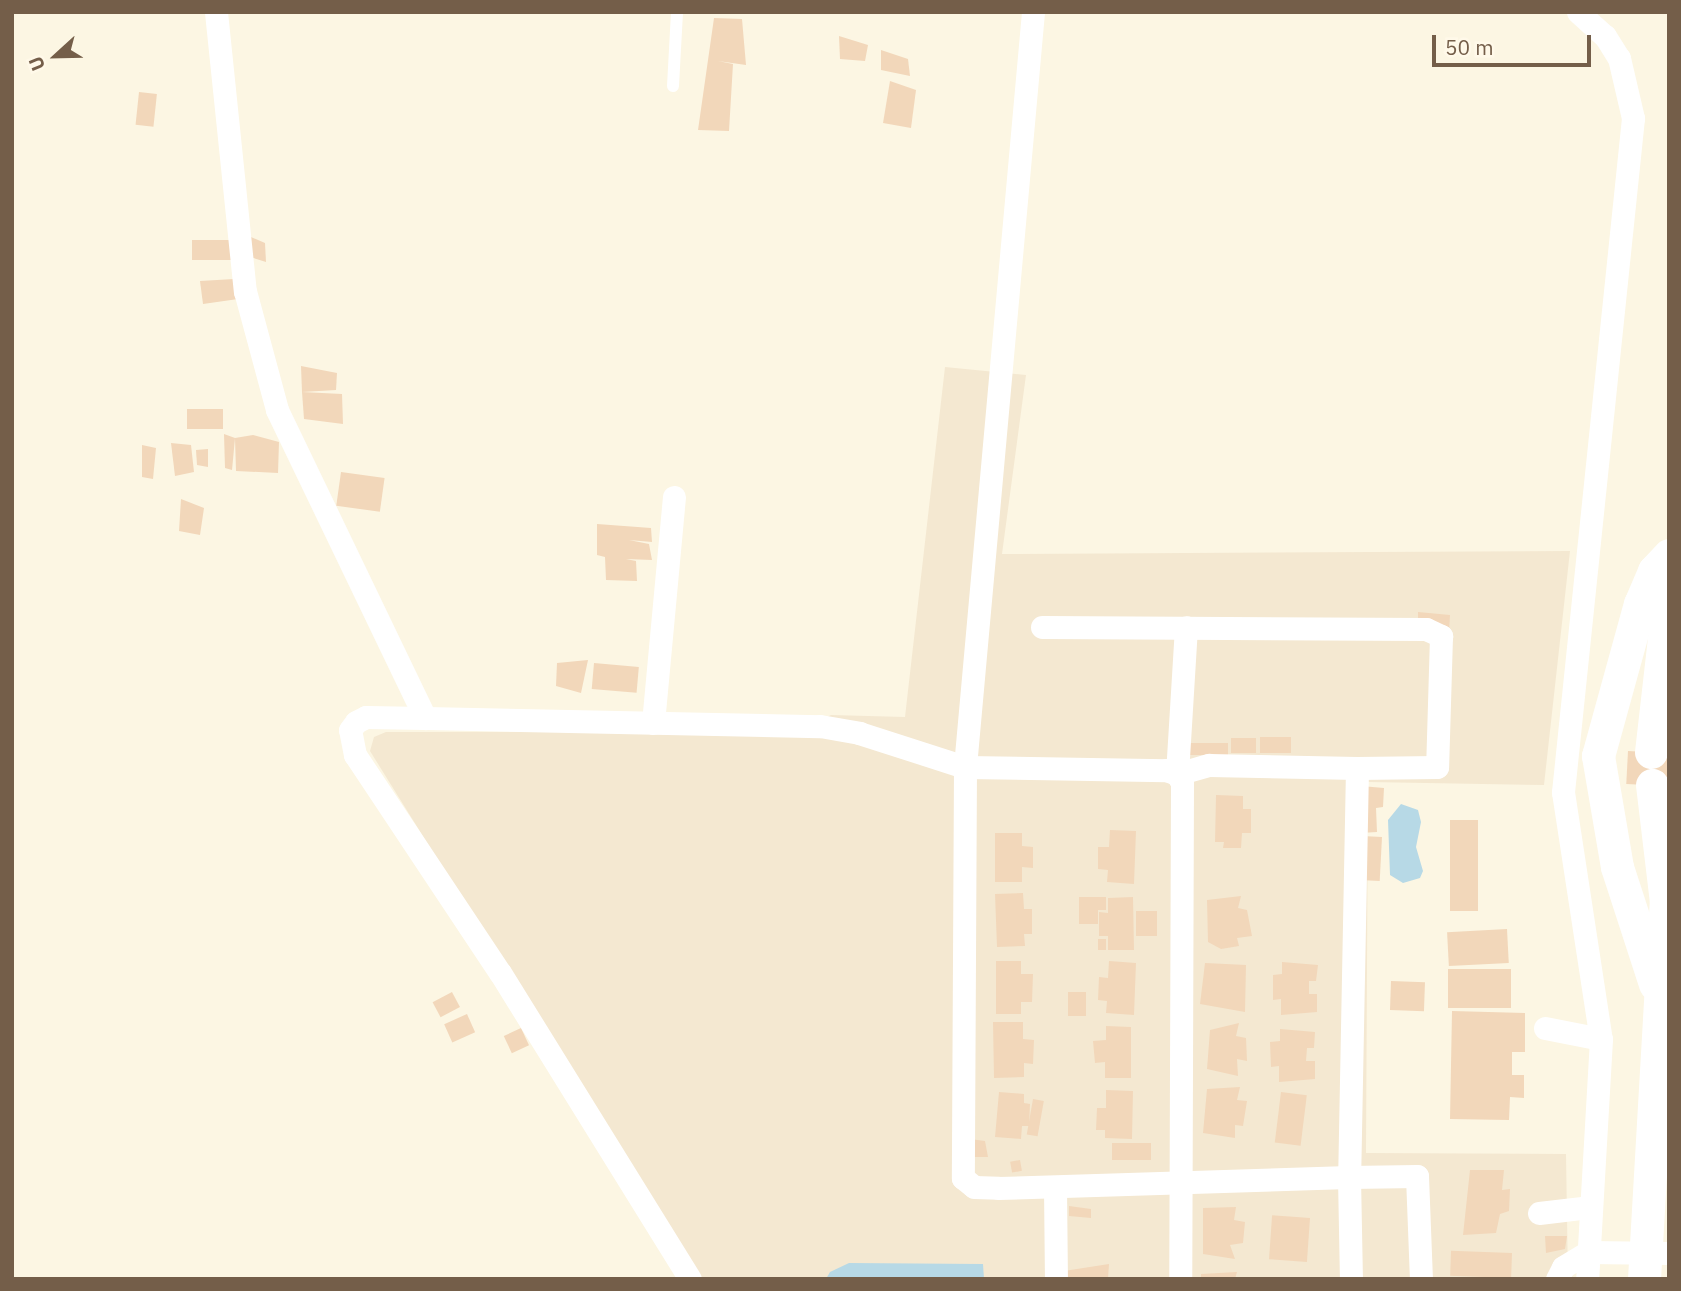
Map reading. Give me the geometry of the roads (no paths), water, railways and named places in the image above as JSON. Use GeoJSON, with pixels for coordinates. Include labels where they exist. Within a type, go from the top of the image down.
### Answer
{"type":"FeatureCollection","features":[{"type":"Feature","properties":{"kind":"main road"},"geometry":{"type":"LineString","coordinates":[[1661,1003],[1617,867],[1598,756],[1640,604],[1654,570],[1669,555]]}},
{"type":"Feature","properties":{"kind":"main road"},"geometry":{"type":"LineString","coordinates":[[1651,752],[1669,595]]}},
{"type":"Feature","properties":{"kind":"main road"},"geometry":{"type":"LineString","coordinates":[[1652,785],[1666,902],[1652,1261]]}},
{"type":"Feature","properties":{"kind":"street"},"geometry":{"type":"LineString","coordinates":[[216,12],[245,291],[277,410],[425,718]]}},
{"type":"Feature","properties":{"kind":"street"},"geometry":{"type":"LineString","coordinates":[[1033,12],[965,767],[963,1178],[974,1187],[1055,1187],[1417,1177],[1421,1279]]}},
{"type":"Feature","properties":{"kind":"street"},"geometry":{"type":"LineString","coordinates":[[1578,12],[1605,36],[1619,58],[1633,118],[1563,792],[1601,1039],[1589,1207],[1587,1279]]}},
{"type":"Feature","properties":{"kind":"street"},"geometry":{"type":"LineString","coordinates":[[653,723],[674,497]]}},
{"type":"Feature","properties":{"kind":"street"},"geometry":{"type":"LineString","coordinates":[[691,1279],[507,985],[355,755],[350,730],[356,722],[366,717],[820,726],[859,733],[965,767],[1166,770],[1177,774],[1209,765],[1437,768],[1439,632],[1042,627]]}},
{"type":"Feature","properties":{"kind":"street"},"geometry":{"type":"LineString","coordinates":[[1180,1279],[1182,783],[1177,774],[1186,627]]}},
{"type":"Feature","properties":{"kind":"street"},"geometry":{"type":"LineString","coordinates":[[1350,1279],[1349,1177],[1357,768]]}},
{"type":"Feature","properties":{"kind":"street"},"geometry":{"type":"LineString","coordinates":[[1545,1028],[1601,1039]]}},
{"type":"Feature","properties":{"kind":"street"},"geometry":{"type":"LineString","coordinates":[[1055,1187],[1056,1279]]}},
{"type":"Feature","properties":{"kind":"street"},"geometry":{"type":"LineString","coordinates":[[1539,1213],[1589,1207]]}},
{"type":"Feature","properties":{"kind":"street"},"geometry":{"type":"LineString","coordinates":[[1557,1279],[1563,1267],[1588,1252],[1652,1261]]}},
{"type":"Feature","properties":{"kind":"lane"},"geometry":{"type":"LineString","coordinates":[[673,86],[677,12]]}},
{"type":"Feature","properties":{"kind":"water"},"geometry":{"type":"Polygon","coordinates":[[[1401,804],[1418,810],[1421,822],[1416,847],[1423,871],[1420,878],[1403,883],[1390,875],[1388,820],[1401,804]]]}},
{"type":"Feature","properties":{"kind":"water"},"geometry":{"type":"Polygon","coordinates":[[[849,1263],[983,1264],[984,1279],[826,1279],[830,1272],[849,1263]]]}}]}
